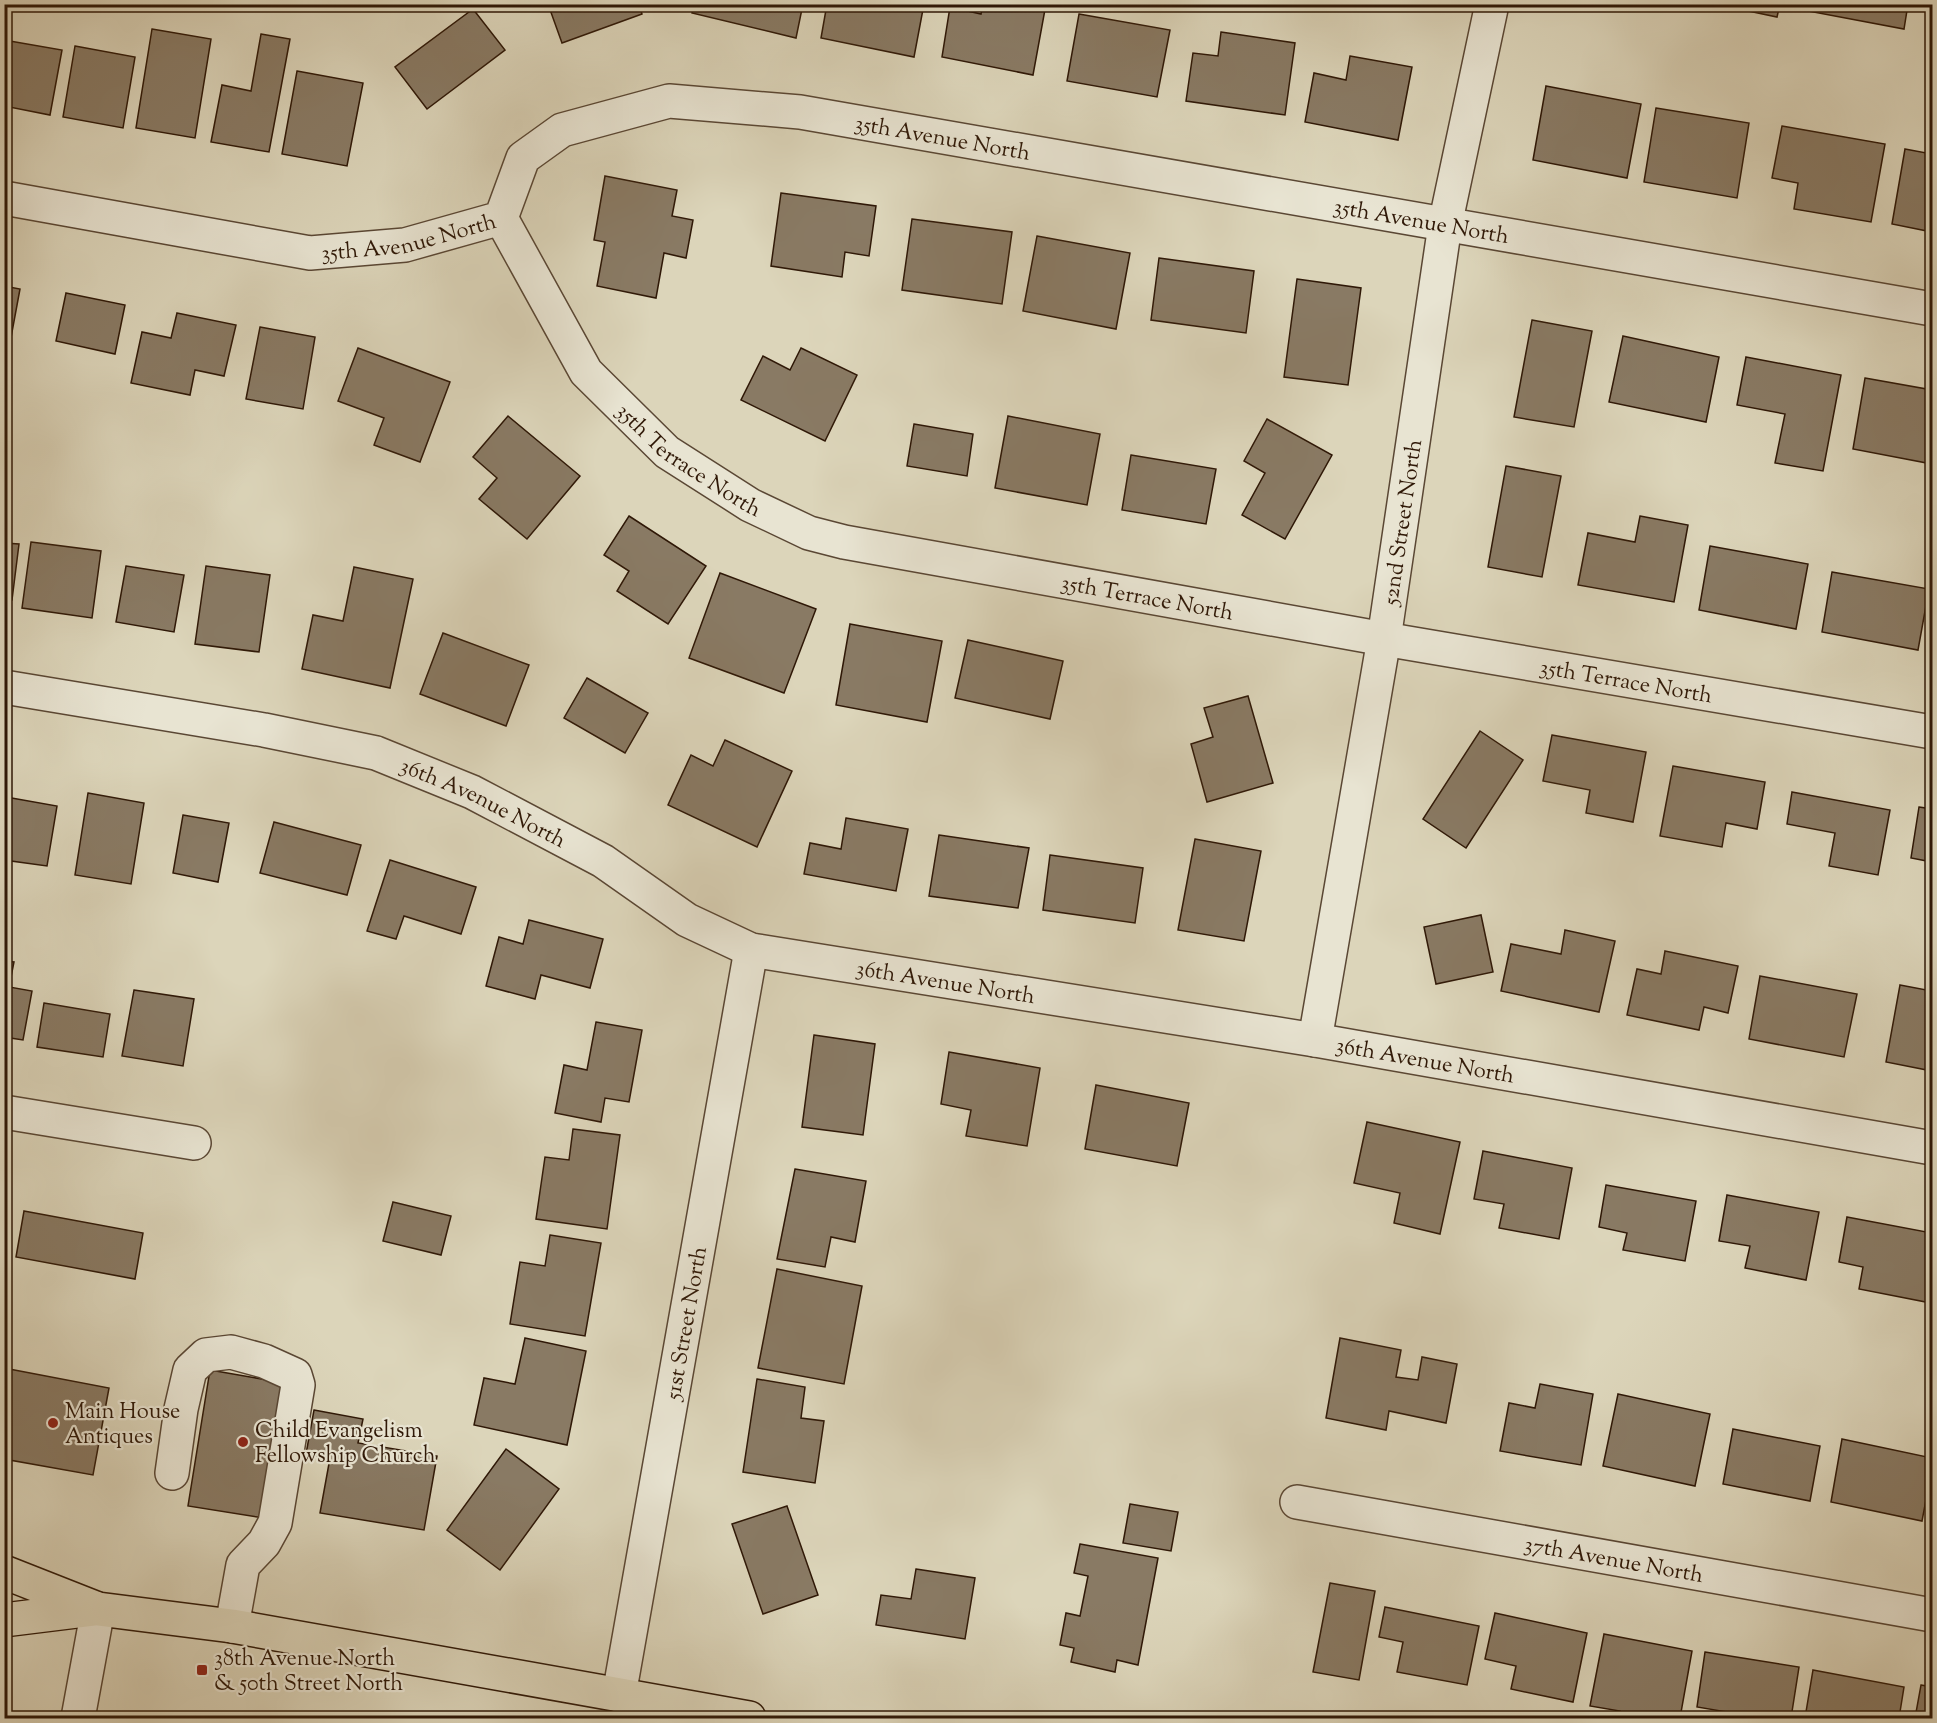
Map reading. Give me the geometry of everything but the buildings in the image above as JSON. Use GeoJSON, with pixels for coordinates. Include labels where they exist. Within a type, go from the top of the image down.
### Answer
{"type":"FeatureCollection","features":[{"type":"Feature","properties":{"kind":"main road"},"geometry":{"type":"LineString","coordinates":[[4,1572],[98,1609]]}},
{"type":"Feature","properties":{"kind":"main road"},"geometry":{"type":"LineString","coordinates":[[4,1620],[98,1609],[232,1626],[749,1719]]}},
{"type":"Feature","properties":{"kind":"street","name":"52nd Street North"},"geometry":{"type":"LineString","coordinates":[[1315,1040],[1384,639],[1445,225],[1492,4]]}},
{"type":"Feature","properties":{"kind":"street","name":"35th Avenue North"},"geometry":{"type":"LineString","coordinates":[[4,198],[310,253],[405,245],[501,218],[523,158],[562,129],[669,101],[800,112],[1932,309]]}},
{"type":"Feature","properties":{"kind":"street","name":"35th Terrace North"},"geometry":{"type":"LineString","coordinates":[[501,218],[586,372],[667,452],[750,505],[809,533],[844,542],[1384,639],[1932,732]]}},
{"type":"Feature","properties":{"kind":"street","name":"36th Avenue North"},"geometry":{"type":"LineString","coordinates":[[4,687],[264,730],[376,753],[471,792],[603,861],[687,921],[751,950],[1315,1040],[1932,1148]]}},
{"type":"Feature","properties":{"kind":"street","name":"51st Street North"},"geometry":{"type":"LineString","coordinates":[[619,1695],[751,950]]}},
{"type":"Feature","properties":{"kind":"street"},"geometry":{"type":"LineString","coordinates":[[4,1112],[194,1143]]}},
{"type":"Feature","properties":{"kind":"street"},"geometry":{"type":"LineString","coordinates":[[172,1473],[181,1409],[190,1370],[206,1355],[231,1352],[264,1361],[295,1375],[298,1385],[275,1523],[264,1543],[243,1565],[232,1626]]}},
{"type":"Feature","properties":{"kind":"street","name":"37th Avenue North"},"geometry":{"type":"LineString","coordinates":[[1297,1502],[1932,1615]]}},
{"type":"Feature","properties":{"kind":"street"},"geometry":{"type":"LineString","coordinates":[[78,1719],[98,1609]]}},
{"type":"Feature","properties":{"kind":"place","name":"Main House Antiques"},"geometry":{"type":"Point","coordinates":[53,1423]}},
{"type":"Feature","properties":{"kind":"place","name":"Child Evangelism Fellowship Church"},"geometry":{"type":"Point","coordinates":[243,1442]}},
{"type":"Feature","properties":{"kind":"place","name":"38th Avenue North & 50th Street North"},"geometry":{"type":"Point","coordinates":[202,1670]}}]}
